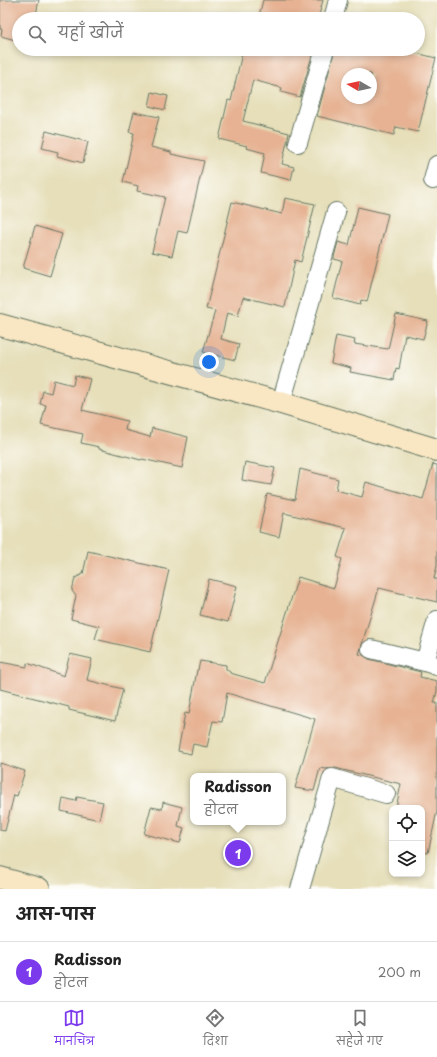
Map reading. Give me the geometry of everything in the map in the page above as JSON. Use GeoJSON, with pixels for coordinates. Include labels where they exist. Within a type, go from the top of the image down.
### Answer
{"type":"FeatureCollection","features":[{"type":"Feature","properties":{"kind":"street"},"geometry":{"type":"LineString","coordinates":[[335,12],[338,0]]}},
{"type":"Feature","properties":{"kind":"street"},"geometry":{"type":"LineString","coordinates":[[298,143],[323,56]]}},
{"type":"Feature","properties":{"kind":"street"},"geometry":{"type":"LineString","coordinates":[[281,403],[336,212]]}},
{"type":"Feature","properties":{"kind":"street"},"geometry":{"type":"LineString","coordinates":[[0,325],[281,403],[437,450]]}},
{"type":"Feature","properties":{"kind":"street"},"geometry":{"type":"LineString","coordinates":[[371,649],[431,664],[437,620]]}},
{"type":"Feature","properties":{"kind":"street"},"geometry":{"type":"LineString","coordinates":[[300,889],[332,778],[386,794]]}},
{"type":"Feature","properties":{"kind":"street"},"geometry":{"type":"LineString","coordinates":[[0,878],[39,889]]}},
{"type":"Feature","properties":{"kind":"building"},"geometry":{"type":"Polygon","coordinates":[[[0,0],[39,0],[36,12],[12,12],[12,39],[1,36],[2,29],[0,29],[0,0]]]}},
{"type":"Feature","properties":{"kind":"building"},"geometry":{"type":"Polygon","coordinates":[[[263,0],[323,0],[320,12],[260,12],[263,0]]]}},
{"type":"Feature","properties":{"kind":"building"},"geometry":{"type":"Polygon","coordinates":[[[425,55],[436,58],[418,132],[396,127],[394,135],[317,116],[333,56],[425,55]]]}},
{"type":"Feature","properties":{"kind":"building"},"geometry":{"type":"Polygon","coordinates":[[[241,56],[312,56],[300,97],[281,92],[282,88],[253,80],[243,121],[289,133],[282,164],[294,167],[291,180],[261,173],[265,153],[246,148],[247,146],[219,139],[228,100],[231,101],[241,56]]]}},
{"type":"Feature","properties":{"kind":"building"},"geometry":{"type":"Polygon","coordinates":[[[152,92],[168,96],[165,110],[149,106],[152,92]]]}},
{"type":"Feature","properties":{"kind":"building"},"geometry":{"type":"Polygon","coordinates":[[[134,112],[159,117],[151,147],[171,152],[171,154],[204,161],[187,233],[178,231],[172,256],[152,252],[165,197],[137,191],[138,186],[123,182],[134,133],[129,132],[134,112]]]}},
{"type":"Feature","properties":{"kind":"building"},"geometry":{"type":"Polygon","coordinates":[[[46,131],[88,142],[83,163],[57,156],[58,152],[42,148],[46,131]]]}},
{"type":"Feature","properties":{"kind":"building"},"geometry":{"type":"Polygon","coordinates":[[[285,198],[315,204],[301,262],[295,260],[285,307],[243,297],[238,316],[227,313],[221,339],[239,344],[235,360],[203,352],[215,311],[206,309],[232,202],[282,214],[285,198]]]}},
{"type":"Feature","properties":{"kind":"building"},"geometry":{"type":"Polygon","coordinates":[[[358,207],[388,214],[367,302],[361,300],[360,305],[333,298],[342,261],[334,259],[338,242],[349,245],[358,207]]]}},
{"type":"Feature","properties":{"kind":"building"},"geometry":{"type":"Polygon","coordinates":[[[35,226],[62,234],[50,276],[23,268],[35,226]]]}},
{"type":"Feature","properties":{"kind":"building"},"geometry":{"type":"Polygon","coordinates":[[[396,314],[428,321],[423,339],[405,335],[399,369],[396,368],[394,380],[350,372],[351,368],[331,363],[336,336],[355,340],[354,344],[388,349],[396,314]]]}},
{"type":"Feature","properties":{"kind":"building"},"geometry":{"type":"Polygon","coordinates":[[[75,375],[90,379],[82,410],[127,421],[125,430],[150,437],[152,428],[188,437],[182,468],[141,460],[99,449],[99,447],[81,443],[83,434],[41,425],[46,405],[40,404],[43,391],[51,393],[54,380],[73,385],[75,375]]]}},
{"type":"Feature","properties":{"kind":"building"},"geometry":{"type":"Polygon","coordinates":[[[245,462],[275,468],[271,485],[242,480],[245,462]]]}},
{"type":"Feature","properties":{"kind":"building"},"geometry":{"type":"Polygon","coordinates":[[[433,464],[437,465],[437,566],[434,579],[437,579],[437,602],[379,588],[359,654],[369,659],[421,672],[420,677],[437,681],[437,691],[434,703],[437,703],[437,811],[428,853],[425,852],[425,805],[397,805],[401,784],[335,768],[320,768],[314,791],[295,788],[315,719],[227,693],[222,722],[213,721],[207,747],[193,744],[191,754],[178,751],[185,713],[189,714],[200,661],[226,665],[226,669],[230,673],[265,683],[298,577],[334,588],[342,559],[337,557],[346,528],[284,513],[279,537],[259,532],[267,494],[295,500],[300,469],[338,479],[336,490],[362,497],[366,482],[423,499],[433,464]]]}},
{"type":"Feature","properties":{"kind":"building"},"geometry":{"type":"Polygon","coordinates":[[[88,551],[169,570],[150,652],[95,639],[99,626],[71,619],[76,596],[72,591],[75,578],[83,574],[88,551]]]}},
{"type":"Feature","properties":{"kind":"building"},"geometry":{"type":"Polygon","coordinates":[[[209,579],[237,586],[228,622],[200,615],[209,579]]]}},
{"type":"Feature","properties":{"kind":"building"},"geometry":{"type":"Polygon","coordinates":[[[70,654],[92,659],[87,680],[123,689],[115,721],[69,710],[69,707],[0,689],[0,662],[27,667],[27,663],[64,676],[70,654]]]}},
{"type":"Feature","properties":{"kind":"building"},"geometry":{"type":"Polygon","coordinates":[[[0,763],[25,771],[17,796],[14,795],[5,831],[0,830],[0,763]]]}},
{"type":"Feature","properties":{"kind":"building"},"geometry":{"type":"Polygon","coordinates":[[[77,797],[103,802],[99,820],[61,811],[63,798],[76,801],[77,797]]]}},
{"type":"Feature","properties":{"kind":"building"},"geometry":{"type":"Polygon","coordinates":[[[163,802],[182,807],[178,826],[184,828],[180,843],[144,834],[151,807],[162,809],[163,802]]]}},
{"type":"Feature","properties":{"kind":"place","name":"Radisson"},"geometry":{"type":"Point","coordinates":[238,853]}}]}
